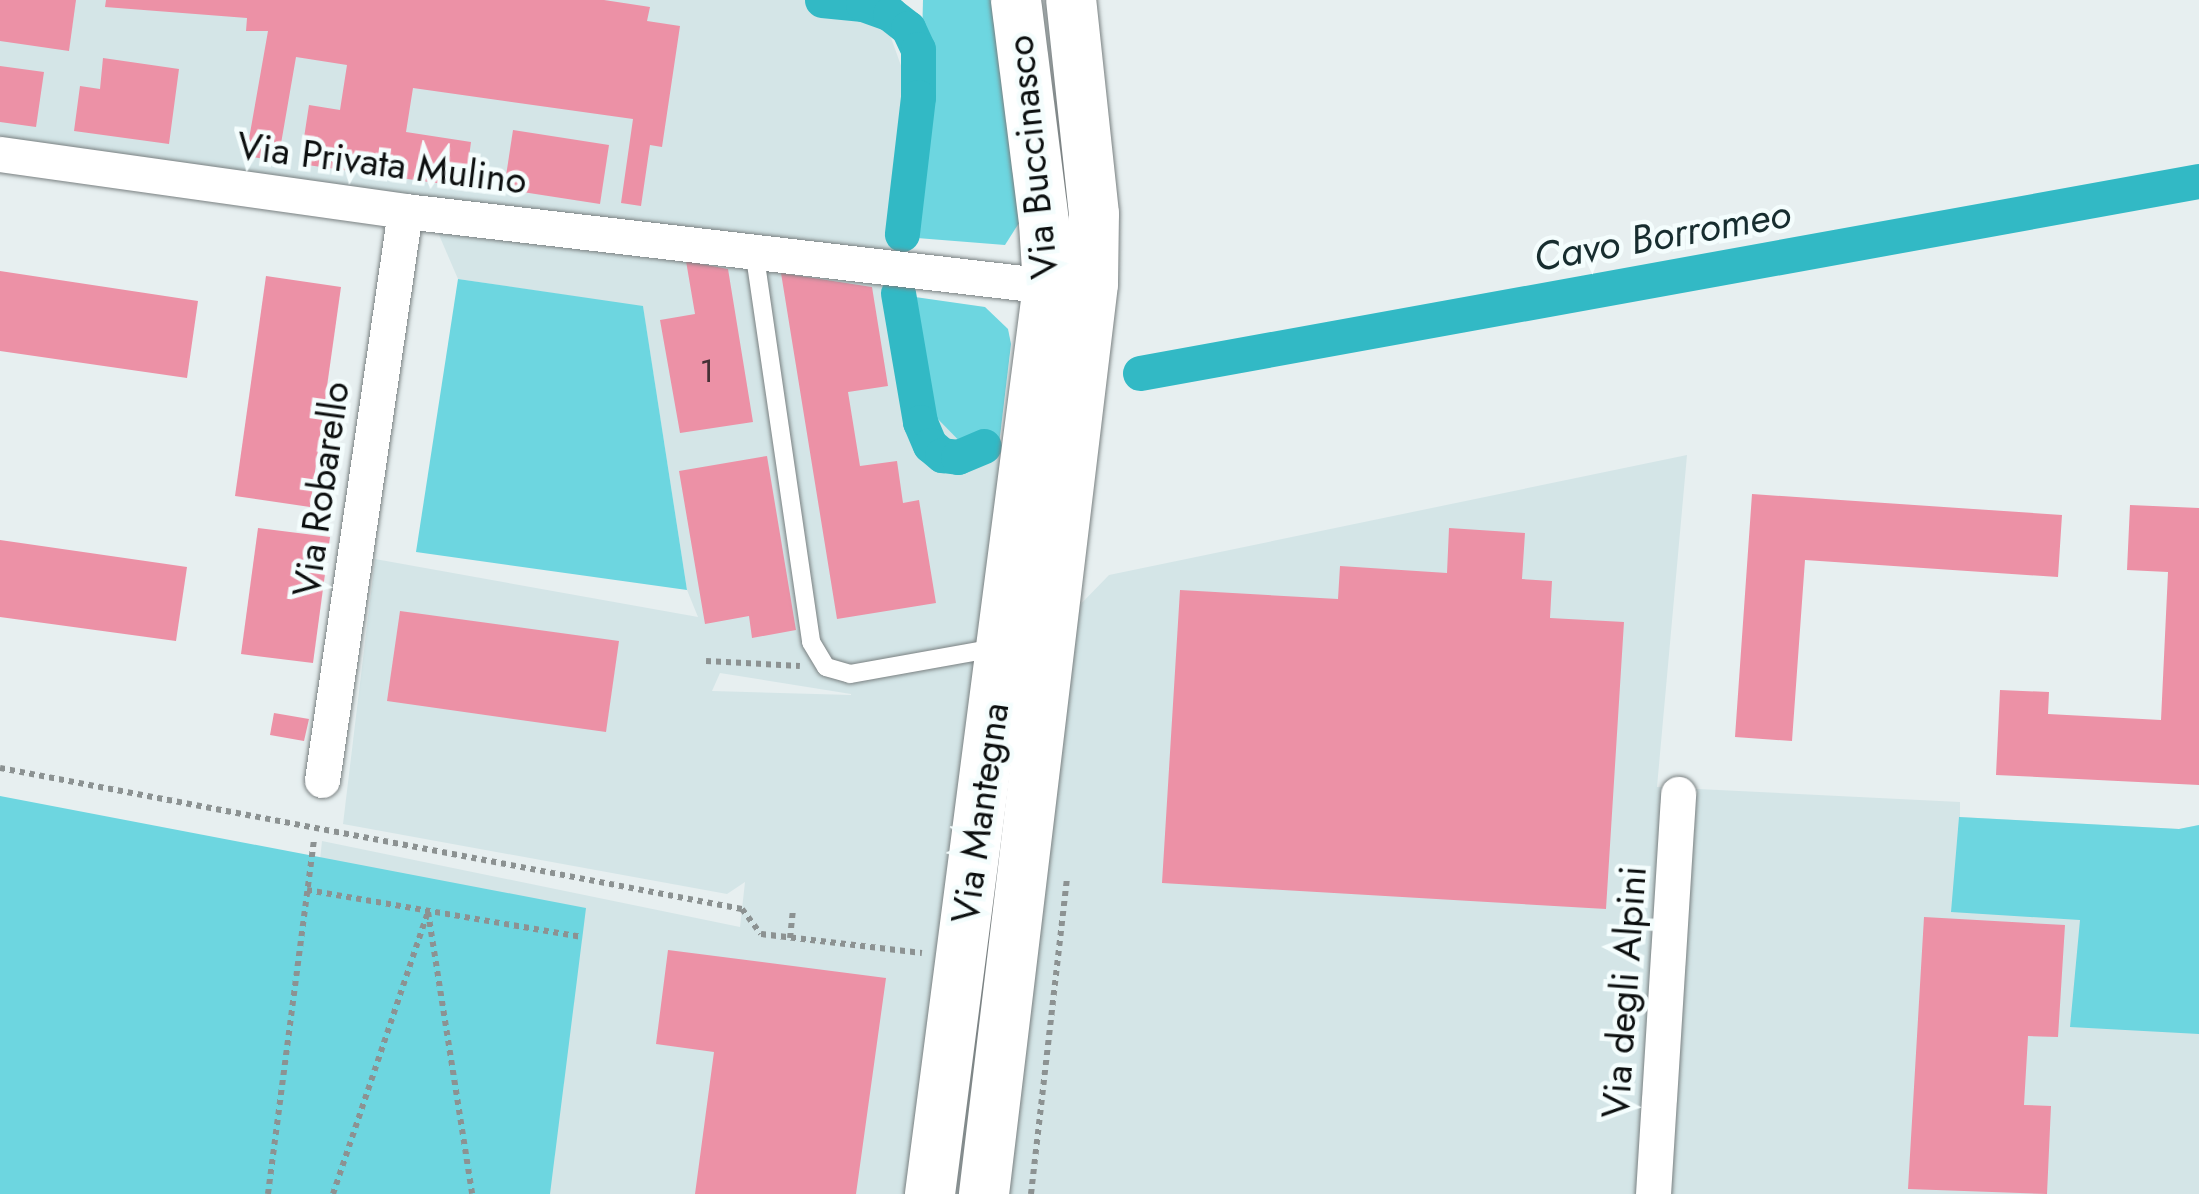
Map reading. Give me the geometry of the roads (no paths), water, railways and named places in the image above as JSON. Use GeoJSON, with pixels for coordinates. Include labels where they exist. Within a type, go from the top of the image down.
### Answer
{"type":"FeatureCollection","features":[{"type":"Feature","properties":{"kind":"street","name":"Via Buccinasco"},"geometry":{"type":"LineString","coordinates":[[1016,0],[1044,222],[1048,286],[1030,432]]}},
{"type":"Feature","properties":{"kind":"street","name":"Via Buccinasco"},"geometry":{"type":"LineString","coordinates":[[984,1194],[1082,403],[1094,214],[1071,0]]}},
{"type":"Feature","properties":{"kind":"street","name":"Via Privata Mulino"},"geometry":{"type":"LineString","coordinates":[[0,154],[405,211],[1048,286]]}},
{"type":"Feature","properties":{"kind":"street","name":"Via Robarello"},"geometry":{"type":"LineString","coordinates":[[322,780],[405,211]]}},
{"type":"Feature","properties":{"kind":"street","name":"Via Mantegna"},"geometry":{"type":"LineString","coordinates":[[930,1194],[1030,432]]}},
{"type":"Feature","properties":{"kind":"street","name":"Via degli Alpini"},"geometry":{"type":"LineString","coordinates":[[1654,1194],[1678,794]]}},
{"type":"Feature","properties":{"kind":"lane"},"geometry":{"type":"LineString","coordinates":[[754,250],[811,642],[826,667],[850,674],[1002,647]]}},
{"type":"Feature","properties":{"kind":"waterway","name":"Cavo Borromeo"},"geometry":{"type":"LineString","coordinates":[[822,0],[863,4],[890,14],[908,28],[918,49],[918,97],[902,234]]}},
{"type":"Feature","properties":{"kind":"waterway","name":"Cavo Borromeo"},"geometry":{"type":"LineString","coordinates":[[1140,373],[2199,181]]}},
{"type":"Feature","properties":{"kind":"waterway","name":"Cavo Borromeo"},"geometry":{"type":"LineString","coordinates":[[898,293],[920,422],[930,445],[942,455],[958,457],[984,446]]}}]}
